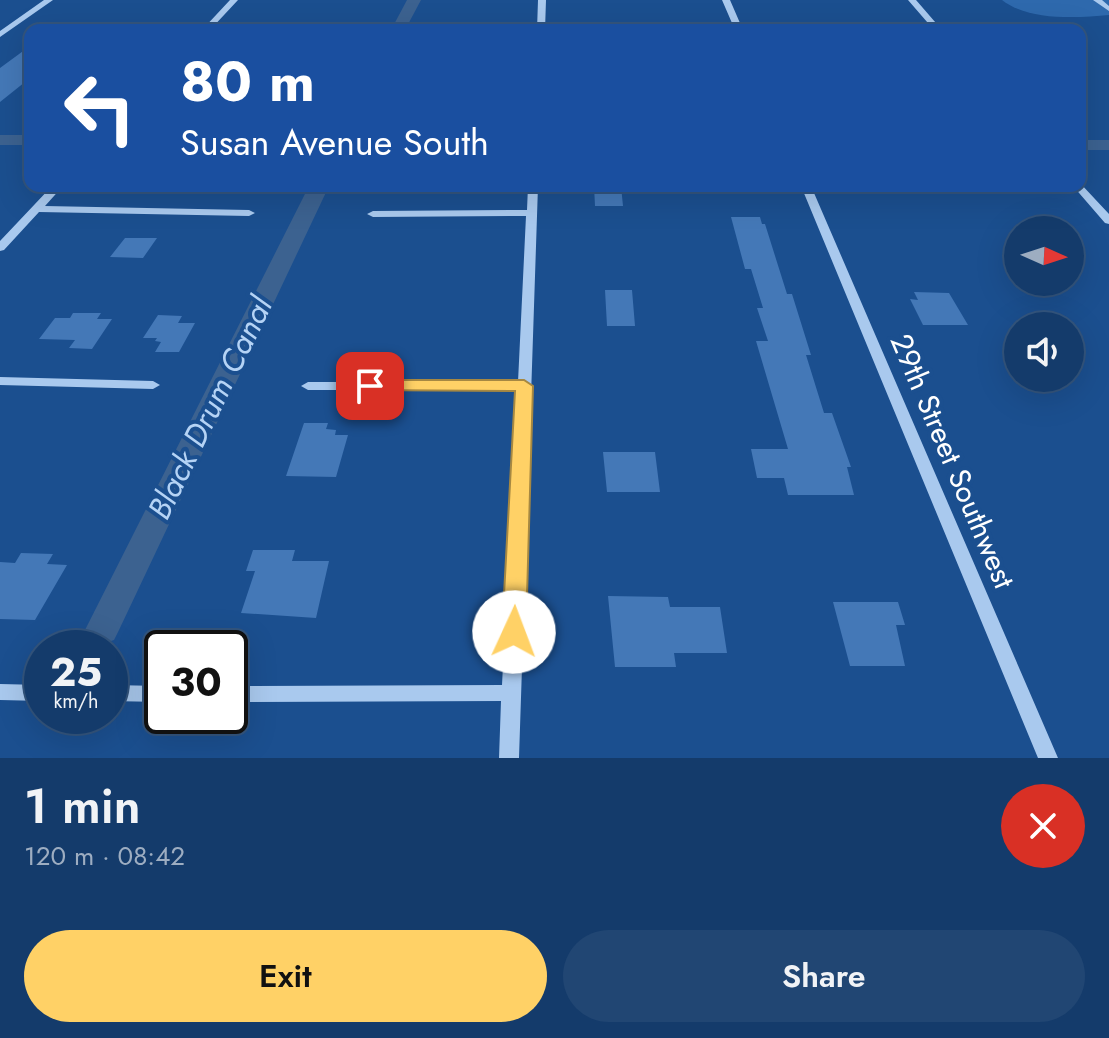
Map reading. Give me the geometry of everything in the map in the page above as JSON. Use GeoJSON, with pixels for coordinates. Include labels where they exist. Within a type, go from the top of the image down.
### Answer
{"type":"FeatureCollection","features":[{"type":"Feature","properties":{"kind":"street"},"geometry":{"type":"LineString","coordinates":[[0,35],[49,0]]}},
{"type":"Feature","properties":{"kind":"street"},"geometry":{"type":"LineString","coordinates":[[212,24],[234,0]]}},
{"type":"Feature","properties":{"kind":"street"},"geometry":{"type":"LineString","coordinates":[[541,24],[542,0]]}},
{"type":"Feature","properties":{"kind":"street"},"geometry":{"type":"LineString","coordinates":[[726,0],[736,24]]}},
{"type":"Feature","properties":{"kind":"street"},"geometry":{"type":"LineString","coordinates":[[912,0],[933,24]]}},
{"type":"Feature","properties":{"kind":"street"},"geometry":{"type":"LineString","coordinates":[[1097,0],[1109,9]]}},
{"type":"Feature","properties":{"kind":"street"},"geometry":{"type":"LineString","coordinates":[[0,248],[52,192]]}},
{"type":"Feature","properties":{"kind":"street"},"geometry":{"type":"LineString","coordinates":[[509,758],[533,192]]}},
{"type":"Feature","properties":{"kind":"street","name":"29th Street Southwest"},"geometry":{"type":"LineString","coordinates":[[809,192],[1048,758]]}},
{"type":"Feature","properties":{"kind":"street"},"geometry":{"type":"LineString","coordinates":[[1083,192],[1109,221]]}},
{"type":"Feature","properties":{"kind":"street"},"geometry":{"type":"LineString","coordinates":[[36,209],[249,213]]}},
{"type":"Feature","properties":{"kind":"street"},"geometry":{"type":"LineString","coordinates":[[373,214],[532,213]]}},
{"type":"Feature","properties":{"kind":"street"},"geometry":{"type":"LineString","coordinates":[[0,381],[153,385]]}},
{"type":"Feature","properties":{"kind":"street"},"geometry":{"type":"LineString","coordinates":[[308,386],[524,386]]}},
{"type":"Feature","properties":{"kind":"street"},"geometry":{"type":"LineString","coordinates":[[0,692],[24,693]]}},
{"type":"Feature","properties":{"kind":"street"},"geometry":{"type":"LineString","coordinates":[[248,694],[511,693]]}},
{"type":"Feature","properties":{"kind":"shaded area"},"geometry":{"type":"Polygon","coordinates":[[[1002,0],[1109,0],[1109,15],[1039,15],[1025,12],[1002,0]]]}},
{"type":"Feature","properties":{"kind":"building"},"geometry":{"type":"Polygon","coordinates":[[[24,50],[24,83],[0,102],[0,68],[24,50]]]}},
{"type":"Feature","properties":{"kind":"building"},"geometry":{"type":"Polygon","coordinates":[[[594,192],[622,192],[623,206],[595,206],[594,192]]]}},
{"type":"Feature","properties":{"kind":"building"},"geometry":{"type":"Polygon","coordinates":[[[731,217],[760,217],[762,224],[765,224],[787,294],[792,294],[811,355],[806,355],[824,413],[832,413],[851,467],[847,467],[854,495],[788,495],[784,478],[757,478],[751,449],[788,449],[756,341],[768,341],[757,308],[763,308],[751,269],[745,269],[731,217]]]}},
{"type":"Feature","properties":{"kind":"building"},"geometry":{"type":"Polygon","coordinates":[[[125,238],[157,238],[143,258],[110,257],[125,238]]]}},
{"type":"Feature","properties":{"kind":"building"},"geometry":{"type":"Polygon","coordinates":[[[605,290],[632,290],[635,326],[607,326],[605,290]]]}},
{"type":"Feature","properties":{"kind":"building"},"geometry":{"type":"Polygon","coordinates":[[[914,292],[949,293],[968,325],[923,325],[910,299],[918,300],[914,292]]]}},
{"type":"Feature","properties":{"kind":"building"},"geometry":{"type":"Polygon","coordinates":[[[73,313],[101,313],[97,319],[112,319],[92,349],[69,348],[75,340],[39,339],[55,318],[70,318],[73,313]]]}},
{"type":"Feature","properties":{"kind":"building"},"geometry":{"type":"Polygon","coordinates":[[[158,315],[182,316],[178,323],[195,323],[179,352],[155,352],[161,342],[155,341],[157,338],[143,338],[158,315]]]}},
{"type":"Feature","properties":{"kind":"building"},"geometry":{"type":"Polygon","coordinates":[[[304,423],[328,423],[326,429],[336,430],[335,435],[348,435],[336,477],[286,476],[304,423]]]}},
{"type":"Feature","properties":{"kind":"building"},"geometry":{"type":"Polygon","coordinates":[[[603,452],[655,452],[660,492],[607,492],[603,452]]]}},
{"type":"Feature","properties":{"kind":"building"},"geometry":{"type":"Polygon","coordinates":[[[253,550],[295,550],[292,561],[329,561],[316,618],[241,613],[255,571],[246,571],[253,550]]]}},
{"type":"Feature","properties":{"kind":"building"},"geometry":{"type":"Polygon","coordinates":[[[21,553],[53,554],[47,564],[67,565],[35,620],[0,619],[0,562],[15,563],[21,553]]]}},
{"type":"Feature","properties":{"kind":"building"},"geometry":{"type":"Polygon","coordinates":[[[608,596],[668,597],[670,607],[720,607],[727,653],[674,653],[676,667],[615,667],[608,596]]]}},
{"type":"Feature","properties":{"kind":"building"},"geometry":{"type":"Polygon","coordinates":[[[833,602],[898,602],[905,625],[896,625],[905,666],[850,666],[833,602]]]}},
{"type":"Feature","properties":{"kind":"waterway","name":"Black Drum Canal"},"geometry":{"type":"LineString","coordinates":[[401,24],[414,0]]}},
{"type":"Feature","properties":{"kind":"waterway"},"geometry":{"type":"LineString","coordinates":[[0,140],[24,140]]}},
{"type":"Feature","properties":{"kind":"waterway"},"geometry":{"type":"LineString","coordinates":[[1086,145],[1109,145]]}},
{"type":"Feature","properties":{"kind":"waterway","name":"Black Drum Canal"},"geometry":{"type":"LineString","coordinates":[[102,630],[316,192]]}},
{"type":"Feature","properties":{"kind":"route"},"geometry":{"type":"LineString","coordinates":[[370,386],[524,386],[514,632]]}}]}
